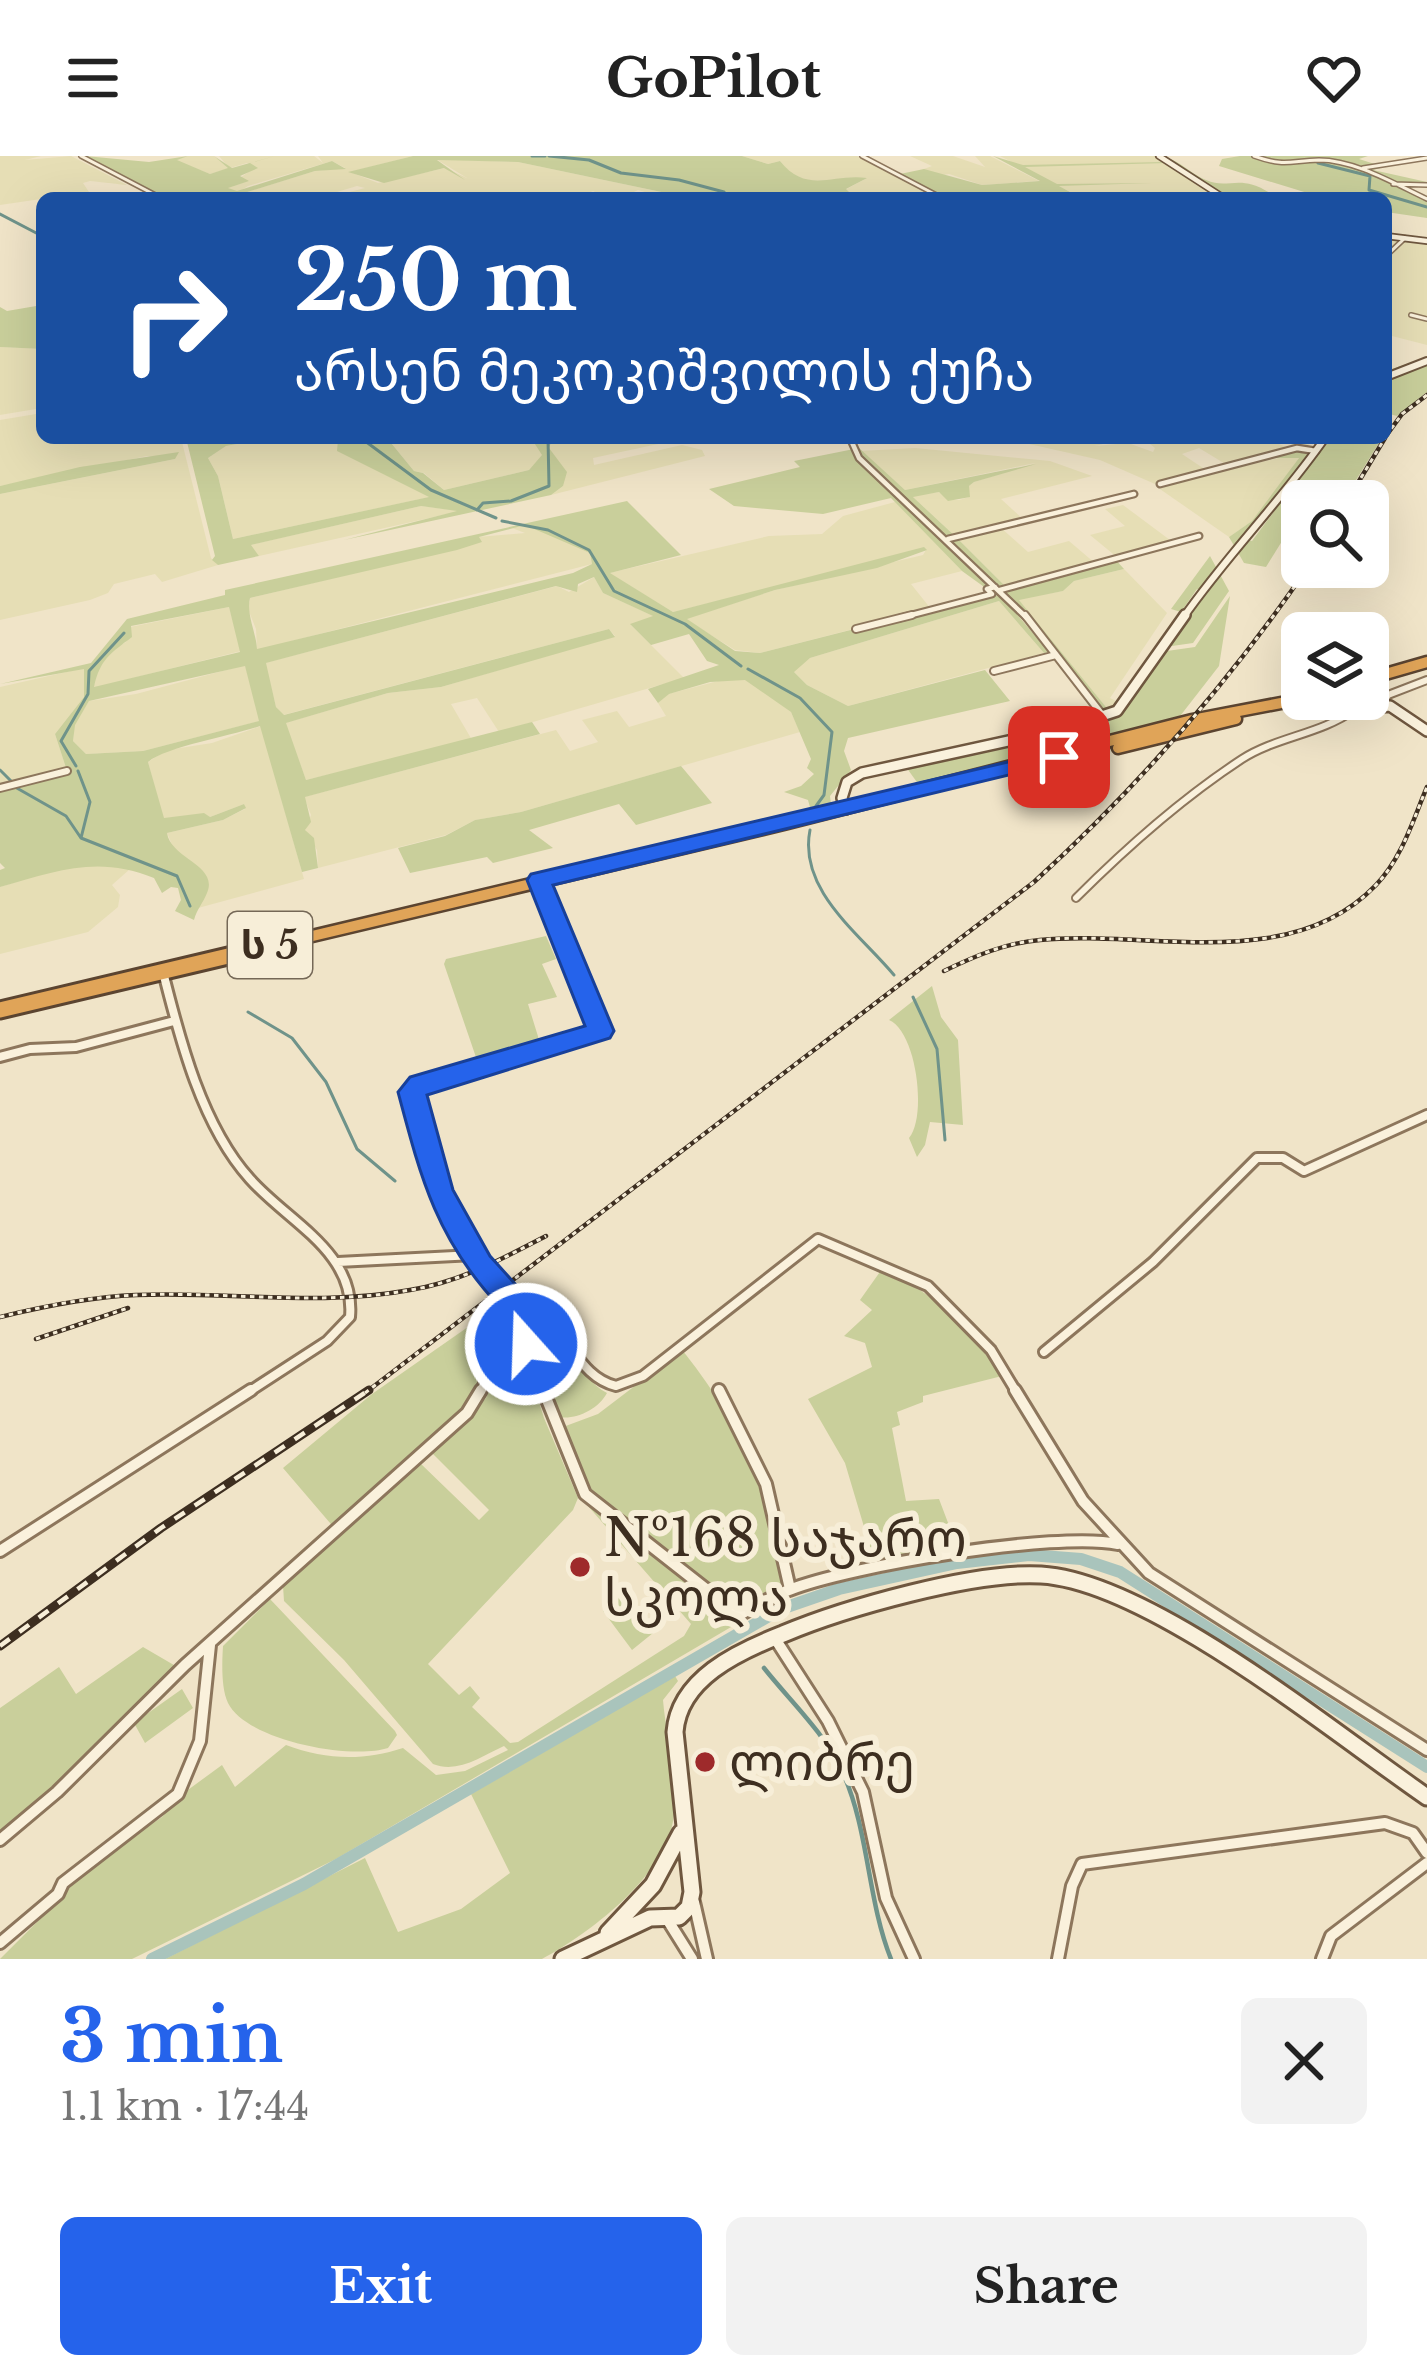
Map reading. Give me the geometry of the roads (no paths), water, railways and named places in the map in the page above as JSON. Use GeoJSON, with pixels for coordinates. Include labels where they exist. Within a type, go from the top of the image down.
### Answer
{"type":"FeatureCollection","features":[{"type":"Feature","properties":{"kind":"highway"},"geometry":{"type":"LineString","coordinates":[[1389,673],[1427,662]]}},
{"type":"Feature","properties":{"kind":"highway","name":"ს 5"},"geometry":{"type":"LineString","coordinates":[[0,1010],[1059,757],[1177,736],[1281,705]]}},
{"type":"Feature","properties":{"kind":"street"},"geometry":{"type":"LineString","coordinates":[[81,156],[150,192]]}},
{"type":"Feature","properties":{"kind":"street"},"geometry":{"type":"LineString","coordinates":[[862,156],[930,192]]}},
{"type":"Feature","properties":{"kind":"street"},"geometry":{"type":"LineString","coordinates":[[1159,156],[1215,192]]}},
{"type":"Feature","properties":{"kind":"street"},"geometry":{"type":"LineString","coordinates":[[1254,156],[1284,167],[1314,160],[1360,169],[1427,199]]}},
{"type":"Feature","properties":{"kind":"street"},"geometry":{"type":"LineString","coordinates":[[1360,169],[1427,158]]}},
{"type":"Feature","properties":{"kind":"street"},"geometry":{"type":"LineString","coordinates":[[1392,184],[1427,185]]}},
{"type":"Feature","properties":{"kind":"street"},"geometry":{"type":"LineString","coordinates":[[1392,237],[1427,241]]}},
{"type":"Feature","properties":{"kind":"street"},"geometry":{"type":"LineString","coordinates":[[1392,250],[1405,238]]}},
{"type":"Feature","properties":{"kind":"street"},"geometry":{"type":"LineString","coordinates":[[1412,315],[1427,319]]}},
{"type":"Feature","properties":{"kind":"street"},"geometry":{"type":"LineString","coordinates":[[1392,375],[1427,361]]}},
{"type":"Feature","properties":{"kind":"street"},"geometry":{"type":"LineString","coordinates":[[854,444],[999,592],[1104,718]]}},
{"type":"Feature","properties":{"kind":"street"},"geometry":{"type":"LineString","coordinates":[[846,809],[842,798],[847,782],[862,773],[1104,718],[1117,710],[1216,570],[1278,505],[1321,444]]}},
{"type":"Feature","properties":{"kind":"street"},"geometry":{"type":"LineString","coordinates":[[1160,484],[1297,448],[1316,452]]}},
{"type":"Feature","properties":{"kind":"street"},"geometry":{"type":"LineString","coordinates":[[947,539],[1133,494]]}},
{"type":"Feature","properties":{"kind":"street"},"geometry":{"type":"LineString","coordinates":[[856,629],[1199,536]]}},
{"type":"Feature","properties":{"kind":"street"},"geometry":{"type":"LineString","coordinates":[[994,671],[1056,655]]}},
{"type":"Feature","properties":{"kind":"street"},"geometry":{"type":"LineString","coordinates":[[1389,694],[1427,680]]}},
{"type":"Feature","properties":{"kind":"street"},"geometry":{"type":"LineString","coordinates":[[1389,709],[1427,731]]}},
{"type":"Feature","properties":{"kind":"street"},"geometry":{"type":"LineString","coordinates":[[1076,898],[1108,866],[1245,758],[1340,720]]}},
{"type":"Feature","properties":{"kind":"street"},"geometry":{"type":"LineString","coordinates":[[0,788],[67,771]]}},
{"type":"Feature","properties":{"kind":"street"},"geometry":{"type":"LineString","coordinates":[[539,880],[601,1031],[420,1084],[412,1092],[439,1192],[474,1255],[516,1311],[584,1494],[739,1615],[790,1588],[1013,1544],[1089,1538],[1118,1544]]}},
{"type":"Feature","properties":{"kind":"street"},"geometry":{"type":"LineString","coordinates":[[0,1551],[327,1341],[350,1316],[350,1282],[336,1262],[254,1185],[235,1160],[174,1021],[163,971]]}},
{"type":"Feature","properties":{"kind":"street"},"geometry":{"type":"LineString","coordinates":[[0,1057],[30,1048],[76,1047],[174,1021]]}},
{"type":"Feature","properties":{"kind":"street"},"geometry":{"type":"LineString","coordinates":[[1044,1352],[1153,1262],[1256,1158],[1283,1158],[1304,1171],[1427,1115]]}},
{"type":"Feature","properties":{"kind":"street"},"geometry":{"type":"LineString","coordinates":[[516,1311],[550,1324],[599,1380],[616,1386],[643,1376],[818,1239],[928,1286],[991,1350],[1063,1472],[1118,1544],[1149,1573],[1427,1750]]}},
{"type":"Feature","properties":{"kind":"street"},"geometry":{"type":"LineString","coordinates":[[336,1262],[474,1255]]}},
{"type":"Feature","properties":{"kind":"street"},"geometry":{"type":"LineString","coordinates":[[0,1840],[210,1643],[467,1413],[490,1374],[516,1311]]}},
{"type":"Feature","properties":{"kind":"street"},"geometry":{"type":"LineString","coordinates":[[719,1388],[747,1430],[781,1528],[790,1588]]}},
{"type":"Feature","properties":{"kind":"street"},"geometry":{"type":"LineString","coordinates":[[707,1959],[691,1889],[683,1817],[675,1732],[680,1701],[693,1687],[773,1636],[821,1617],[985,1580],[1044,1575],[1082,1580],[1180,1629],[1427,1797]]}},
{"type":"Feature","properties":{"kind":"street"},"geometry":{"type":"LineString","coordinates":[[773,1636],[828,1721],[862,1792],[886,1898],[914,1959]]}},
{"type":"Feature","properties":{"kind":"street"},"geometry":{"type":"LineString","coordinates":[[0,1943],[58,1894],[63,1882],[158,1813],[190,1777],[202,1725],[210,1643]]}},
{"type":"Feature","properties":{"kind":"street"},"geometry":{"type":"LineString","coordinates":[[601,1939],[656,1881],[676,1848],[683,1817]]}},
{"type":"Feature","properties":{"kind":"street"},"geometry":{"type":"LineString","coordinates":[[1058,1959],[1072,1886],[1082,1864],[1385,1822],[1413,1833],[1427,1852]]}},
{"type":"Feature","properties":{"kind":"street"},"geometry":{"type":"LineString","coordinates":[[1322,1959],[1331,1936],[1427,1863]]}},
{"type":"Feature","properties":{"kind":"street"},"geometry":{"type":"LineString","coordinates":[[656,1881],[676,1872],[691,1889]]}},
{"type":"Feature","properties":{"kind":"street"},"geometry":{"type":"LineString","coordinates":[[656,1881],[652,1903],[692,1959]]}},
{"type":"Feature","properties":{"kind":"street"},"geometry":{"type":"LineString","coordinates":[[563,1959],[601,1939],[685,1912],[691,1889]]}},
{"type":"Feature","properties":{"kind":"waterway"},"geometry":{"type":"LineString","coordinates":[[532,156],[545,156]]}},
{"type":"Feature","properties":{"kind":"waterway"},"geometry":{"type":"LineString","coordinates":[[549,156],[589,160],[621,173],[679,180],[724,192]]}},
{"type":"Feature","properties":{"kind":"waterway"},"geometry":{"type":"LineString","coordinates":[[1318,163],[1370,176],[1369,190],[1376,192]]}},
{"type":"Feature","properties":{"kind":"waterway"},"geometry":{"type":"LineString","coordinates":[[1392,197],[1427,207]]}},
{"type":"Feature","properties":{"kind":"waterway"},"geometry":{"type":"LineString","coordinates":[[0,214],[36,233]]}},
{"type":"Feature","properties":{"kind":"waterway"},"geometry":{"type":"LineString","coordinates":[[369,444],[431,490],[477,510]]}},
{"type":"Feature","properties":{"kind":"waterway"},"geometry":{"type":"LineString","coordinates":[[477,510],[483,503],[511,501],[549,486],[548,444]]}},
{"type":"Feature","properties":{"kind":"waterway"},"geometry":{"type":"LineString","coordinates":[[477,510],[496,518]]}},
{"type":"Feature","properties":{"kind":"waterway"},"geometry":{"type":"LineString","coordinates":[[502,521],[548,530],[589,550],[614,591],[685,624],[741,666]]}},
{"type":"Feature","properties":{"kind":"waterway"},"geometry":{"type":"LineString","coordinates":[[76,766],[61,741],[88,694],[89,671],[124,633]]}},
{"type":"Feature","properties":{"kind":"waterway"},"geometry":{"type":"LineString","coordinates":[[748,669],[800,698],[832,732],[824,795],[816,806]]}},
{"type":"Feature","properties":{"kind":"waterway"},"geometry":{"type":"LineString","coordinates":[[0,770],[12,782]]}},
{"type":"Feature","properties":{"kind":"waterway"},"geometry":{"type":"LineString","coordinates":[[78,771],[90,802],[81,838]]}},
{"type":"Feature","properties":{"kind":"waterway"},"geometry":{"type":"LineString","coordinates":[[15,787],[66,816],[81,838]]}},
{"type":"Feature","properties":{"kind":"waterway"},"geometry":{"type":"LineString","coordinates":[[810,830],[809,852],[822,891],[894,975]]}},
{"type":"Feature","properties":{"kind":"waterway"},"geometry":{"type":"LineString","coordinates":[[81,838],[177,876],[190,906]]}},
{"type":"Feature","properties":{"kind":"waterway"},"geometry":{"type":"LineString","coordinates":[[913,997],[937,1049],[945,1140]]}},
{"type":"Feature","properties":{"kind":"waterway"},"geometry":{"type":"LineString","coordinates":[[248,1012],[292,1038],[326,1082],[357,1149],[395,1181]]}},
{"type":"Feature","properties":{"kind":"waterway"},"geometry":{"type":"LineString","coordinates":[[152,1959],[304,1884],[781,1609],[839,1589],[957,1563],[1029,1555],[1081,1559],[1120,1572],[1427,1767]]}},
{"type":"Feature","properties":{"kind":"waterway"},"geometry":{"type":"LineString","coordinates":[[764,1668],[816,1730],[842,1771],[858,1816],[891,1959]]}},
{"type":"Feature","properties":{"kind":"railway"},"geometry":{"type":"LineString","coordinates":[[1392,428],[1427,395]]}},
{"type":"Feature","properties":{"kind":"railway"},"geometry":{"type":"LineString","coordinates":[[1360,480],[1381,444]]}},
{"type":"Feature","properties":{"kind":"railway"},"geometry":{"type":"LineString","coordinates":[[368,1390],[1034,882],[1180,732],[1293,588]]}},
{"type":"Feature","properties":{"kind":"railway"},"geometry":{"type":"LineString","coordinates":[[944,971],[990,951],[1040,940],[1216,942],[1302,930],[1341,913],[1376,885],[1400,851],[1427,787]]}},
{"type":"Feature","properties":{"kind":"railway"},"geometry":{"type":"LineString","coordinates":[[0,1317],[119,1296],[307,1298],[410,1290],[463,1275],[546,1236]]}},
{"type":"Feature","properties":{"kind":"railway"},"geometry":{"type":"LineString","coordinates":[[36,1339],[128,1308]]}},
{"type":"Feature","properties":{"kind":"railway"},"geometry":{"type":"LineString","coordinates":[[0,1646],[161,1528],[368,1390]]}},
{"type":"Feature","properties":{"kind":"railway"},"geometry":{"type":"LineString","coordinates":[[365,1393],[368,1390]]}},
{"type":"Feature","properties":{"kind":"place","name":"№168 საჯარო სკოლა"},"geometry":{"type":"Point","coordinates":[580,1567]}},
{"type":"Feature","properties":{"kind":"place","name":"ლიბრე"},"geometry":{"type":"Point","coordinates":[705,1762]}}]}
